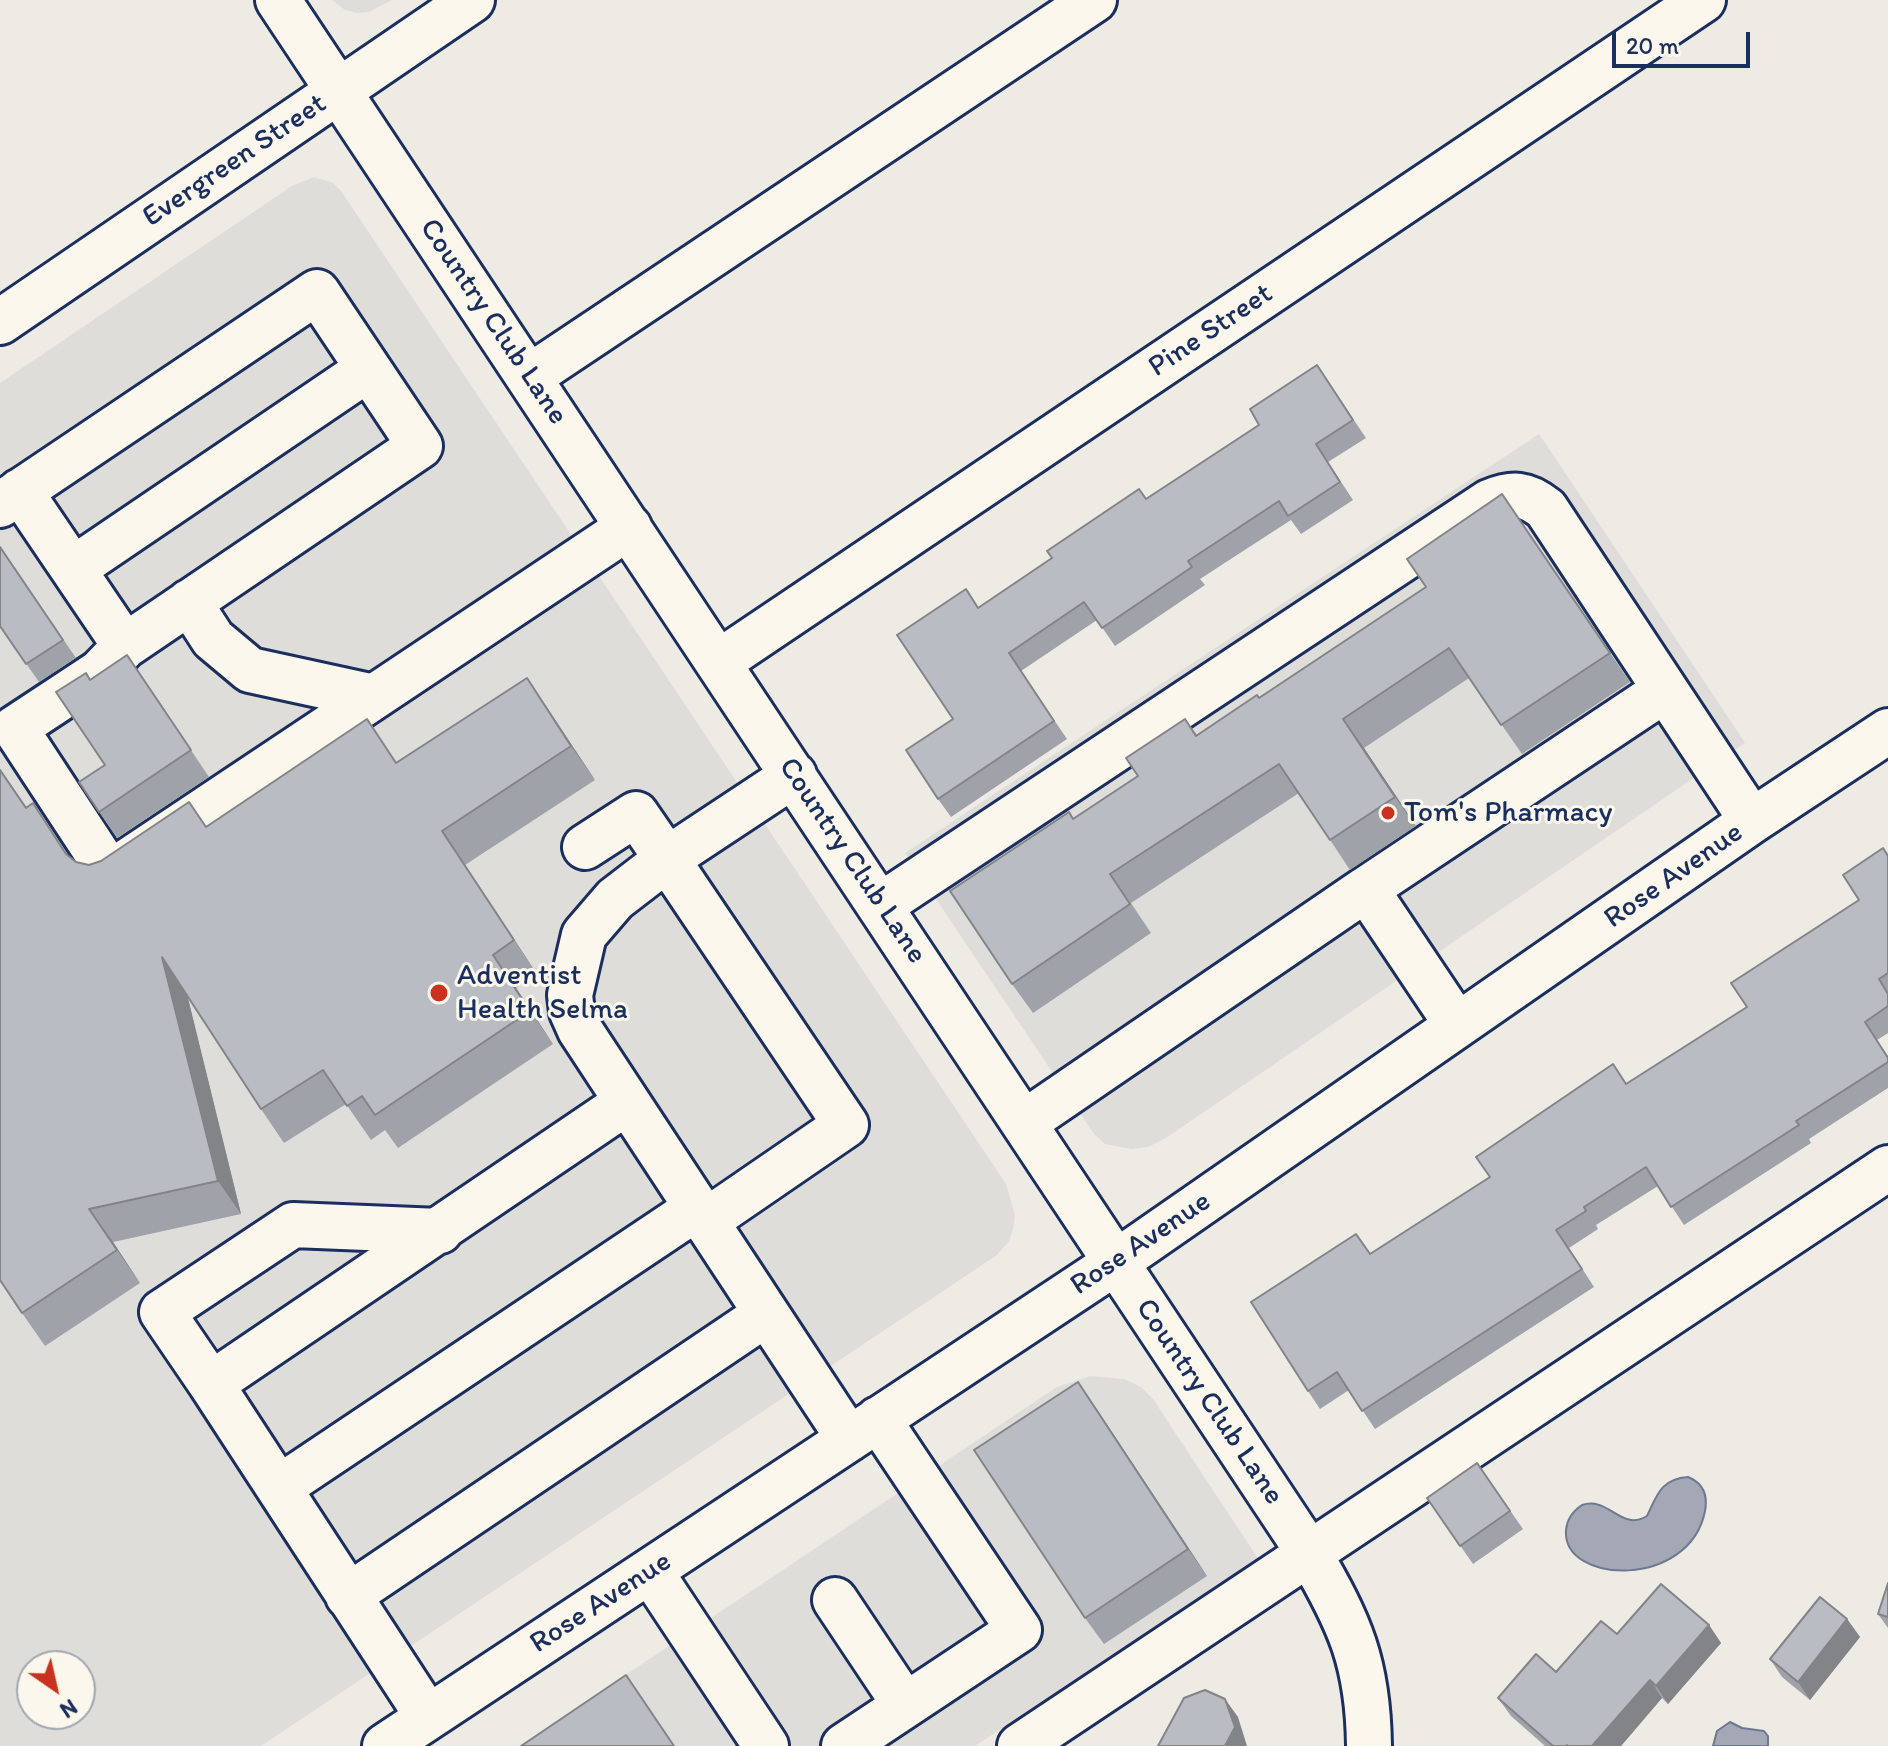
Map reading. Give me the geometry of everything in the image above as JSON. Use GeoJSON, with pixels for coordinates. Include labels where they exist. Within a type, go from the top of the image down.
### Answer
{"type":"FeatureCollection","features":[{"type":"Feature","properties":{"kind":"street","name":"Country Club Lane"},"geometry":{"type":"LineString","coordinates":[[278,0],[1309,1553],[1351,1630],[1363,1670],[1369,1709],[1369,1746]]}},
{"type":"Feature","properties":{"kind":"street","name":"Evergreen Street"},"geometry":{"type":"LineString","coordinates":[[0,322],[472,0]]}},
{"type":"Feature","properties":{"kind":"street"},"geometry":{"type":"LineString","coordinates":[[529,377],[1094,0]]}},
{"type":"Feature","properties":{"kind":"street","name":"Pine Street"},"geometry":{"type":"LineString","coordinates":[[719,662],[1703,0]]}},
{"type":"Feature","properties":{"kind":"street"},"geometry":{"type":"LineString","coordinates":[[125,646],[73,569],[10,498],[317,292],[420,446],[125,646],[100,672],[8,716],[110,873],[629,527]]}},
{"type":"Feature","properties":{"kind":"street"},"geometry":{"type":"LineString","coordinates":[[73,569],[368,369]]}},
{"type":"Feature","properties":{"kind":"street"},"geometry":{"type":"LineString","coordinates":[[881,905],[1489,502],[1506,495],[1520,494],[1534,499],[1546,509],[1752,821]]}},
{"type":"Feature","properties":{"kind":"street"},"geometry":{"type":"LineString","coordinates":[[189,602],[213,639],[250,670],[374,697]]}},
{"type":"Feature","properties":{"kind":"street"},"geometry":{"type":"LineString","coordinates":[[1025,1122],[1665,690]]}},
{"type":"Feature","properties":{"kind":"street","name":"Rose Avenue"},"geometry":{"type":"LineString","coordinates":[[385,1746],[1115,1263],[1752,821],[1888,731]]}},
{"type":"Feature","properties":{"kind":"street"},"geometry":{"type":"LineString","coordinates":[[794,775],[667,859],[615,899],[584,935],[570,995],[572,1012],[580,1030],[766,1314],[864,1429],[1019,1630],[844,1746]]}},
{"type":"Feature","properties":{"kind":"street"},"geometry":{"type":"LineString","coordinates":[[280,1487],[701,1214],[846,1125],[636,814],[585,847]]}},
{"type":"Feature","properties":{"kind":"street"},"geometry":{"type":"LineString","coordinates":[[1366,889],[1457,1025]]}},
{"type":"Feature","properties":{"kind":"street"},"geometry":{"type":"LineString","coordinates":[[211,1384],[627,1102]]}},
{"type":"Feature","properties":{"kind":"street"},"geometry":{"type":"LineString","coordinates":[[1020,1746],[1888,1168]]}},
{"type":"Feature","properties":{"kind":"street"},"geometry":{"type":"LineString","coordinates":[[428,1717],[280,1487],[162,1312],[293,1225],[440,1231]]}},
{"type":"Feature","properties":{"kind":"street"},"geometry":{"type":"LineString","coordinates":[[348,1596],[766,1314]]}},
{"type":"Feature","properties":{"kind":"street"},"geometry":{"type":"LineString","coordinates":[[650,1571],[766,1746]]}},
{"type":"Feature","properties":{"kind":"street"},"geometry":{"type":"LineString","coordinates":[[835,1600],[905,1705]]}},
{"type":"Feature","properties":{"kind":"shaded area"},"geometry":{"type":"Polygon","coordinates":[[[332,0],[392,0],[369,12],[357,13],[345,10],[332,0]]]}},
{"type":"Feature","properties":{"kind":"shaded area","name":"Adventist Health Selma"},"geometry":{"type":"Polygon","coordinates":[[[314,177],[333,183],[1006,1184],[1015,1215],[1009,1241],[997,1255],[261,1746],[0,1746],[0,383],[292,186],[314,177]]]}},
{"type":"Feature","properties":{"kind":"shaded area"},"geometry":{"type":"Polygon","coordinates":[[[1539,434],[1745,743],[1166,1138],[1148,1147],[1131,1149],[1105,1144],[1094,1134],[905,853],[1539,434]]]}},
{"type":"Feature","properties":{"kind":"shaded area"},"geometry":{"type":"Polygon","coordinates":[[[1090,1376],[1124,1379],[1141,1387],[1153,1399],[1259,1560],[975,1746],[519,1746],[1057,1387],[1090,1376]]]}},
{"type":"Feature","properties":{"kind":"shaded area"},"geometry":{"type":"Polygon","coordinates":[[[1688,1477],[1703,1490],[1705,1511],[1695,1536],[1676,1555],[1653,1566],[1628,1570],[1604,1569],[1584,1561],[1570,1548],[1567,1526],[1571,1516],[1582,1505],[1600,1505],[1622,1517],[1638,1520],[1647,1516],[1657,1495],[1666,1485],[1688,1477]]]}},
{"type":"Feature","properties":{"kind":"shaded area"},"geometry":{"type":"Polygon","coordinates":[[[1730,1722],[1742,1728],[1764,1731],[1768,1736],[1768,1746],[1713,1746],[1717,1731],[1730,1722]]]}},
{"type":"Feature","properties":{"kind":"building"},"geometry":{"type":"Polygon","coordinates":[[[1317,365],[1353,420],[1316,444],[1340,482],[1288,516],[1279,501],[1188,561],[1192,567],[1102,628],[1084,602],[1009,653],[1054,721],[938,799],[906,750],[953,719],[897,635],[966,589],[978,608],[1052,558],[1047,551],[1139,489],[1146,499],[1259,425],[1250,409],[1317,365]]]}},
{"type":"Feature","properties":{"kind":"building"},"geometry":{"type":"Polygon","coordinates":[[[1502,494],[1610,653],[1501,725],[1449,648],[1343,719],[1395,797],[1330,840],[1279,764],[1110,874],[1130,904],[1012,984],[950,891],[1069,812],[1073,819],[1138,776],[1126,758],[1185,719],[1196,736],[1426,587],[1407,559],[1502,494]]]}},
{"type":"Feature","properties":{"kind":"building"},"geometry":{"type":"Polygon","coordinates":[[[0,547],[63,640],[26,664],[0,626],[0,547]]]}},
{"type":"Feature","properties":{"kind":"building"},"geometry":{"type":"Polygon","coordinates":[[[127,655],[191,750],[99,812],[79,782],[105,765],[56,692],[86,673],[90,680],[127,655]]]}},
{"type":"Feature","properties":{"kind":"building"},"geometry":{"type":"Polygon","coordinates":[[[527,678],[571,746],[442,831],[514,940],[493,955],[530,1011],[375,1115],[362,1096],[347,1106],[323,1070],[261,1109],[162,957],[218,1181],[89,1209],[117,1250],[22,1313],[0,1280],[0,770],[26,808],[33,803],[66,854],[76,862],[89,865],[101,861],[189,802],[206,827],[367,719],[396,763],[527,678]]]}},
{"type":"Feature","properties":{"kind":"building"},"geometry":{"type":"Polygon","coordinates":[[[1883,848],[1888,856],[1888,973],[1879,979],[1888,994],[1888,1006],[1865,1022],[1888,1062],[1796,1121],[1799,1125],[1671,1207],[1646,1167],[1584,1207],[1586,1211],[1556,1230],[1582,1269],[1362,1411],[1337,1372],[1308,1391],[1251,1302],[1356,1234],[1370,1254],[1490,1177],[1476,1157],[1613,1064],[1626,1084],[1747,1007],[1731,983],[1859,900],[1843,875],[1883,848]]]}},
{"type":"Feature","properties":{"kind":"building"},"geometry":{"type":"Polygon","coordinates":[[[1078,1382],[1188,1549],[1085,1618],[974,1450],[1078,1382]]]}},
{"type":"Feature","properties":{"kind":"building"},"geometry":{"type":"Polygon","coordinates":[[[1477,1463],[1510,1511],[1460,1546],[1427,1498],[1477,1463]]]}},
{"type":"Feature","properties":{"kind":"building"},"geometry":{"type":"Polygon","coordinates":[[[1888,1583],[1888,1617],[1878,1614],[1888,1583]]]}},
{"type":"Feature","properties":{"kind":"building"},"geometry":{"type":"Polygon","coordinates":[[[1661,1584],[1709,1625],[1656,1686],[1650,1680],[1592,1746],[1553,1746],[1498,1698],[1536,1654],[1556,1672],[1601,1621],[1617,1634],[1661,1584]]]}},
{"type":"Feature","properties":{"kind":"building"},"geometry":{"type":"Polygon","coordinates":[[[1820,1597],[1847,1619],[1798,1682],[1770,1659],[1820,1597]]]}},
{"type":"Feature","properties":{"kind":"building"},"geometry":{"type":"Polygon","coordinates":[[[626,1675],[674,1746],[521,1746],[626,1675]]]}},
{"type":"Feature","properties":{"kind":"building"},"geometry":{"type":"Polygon","coordinates":[[[1205,1690],[1225,1699],[1235,1727],[1225,1746],[1158,1746],[1184,1698],[1205,1690]]]}},
{"type":"Feature","properties":{"kind":"place","name":"Tom's Pharmacy"},"geometry":{"type":"Point","coordinates":[1388,813]}},
{"type":"Feature","properties":{"kind":"place","name":"Adventist Health Selma"},"geometry":{"type":"Point","coordinates":[439,993]}}]}
